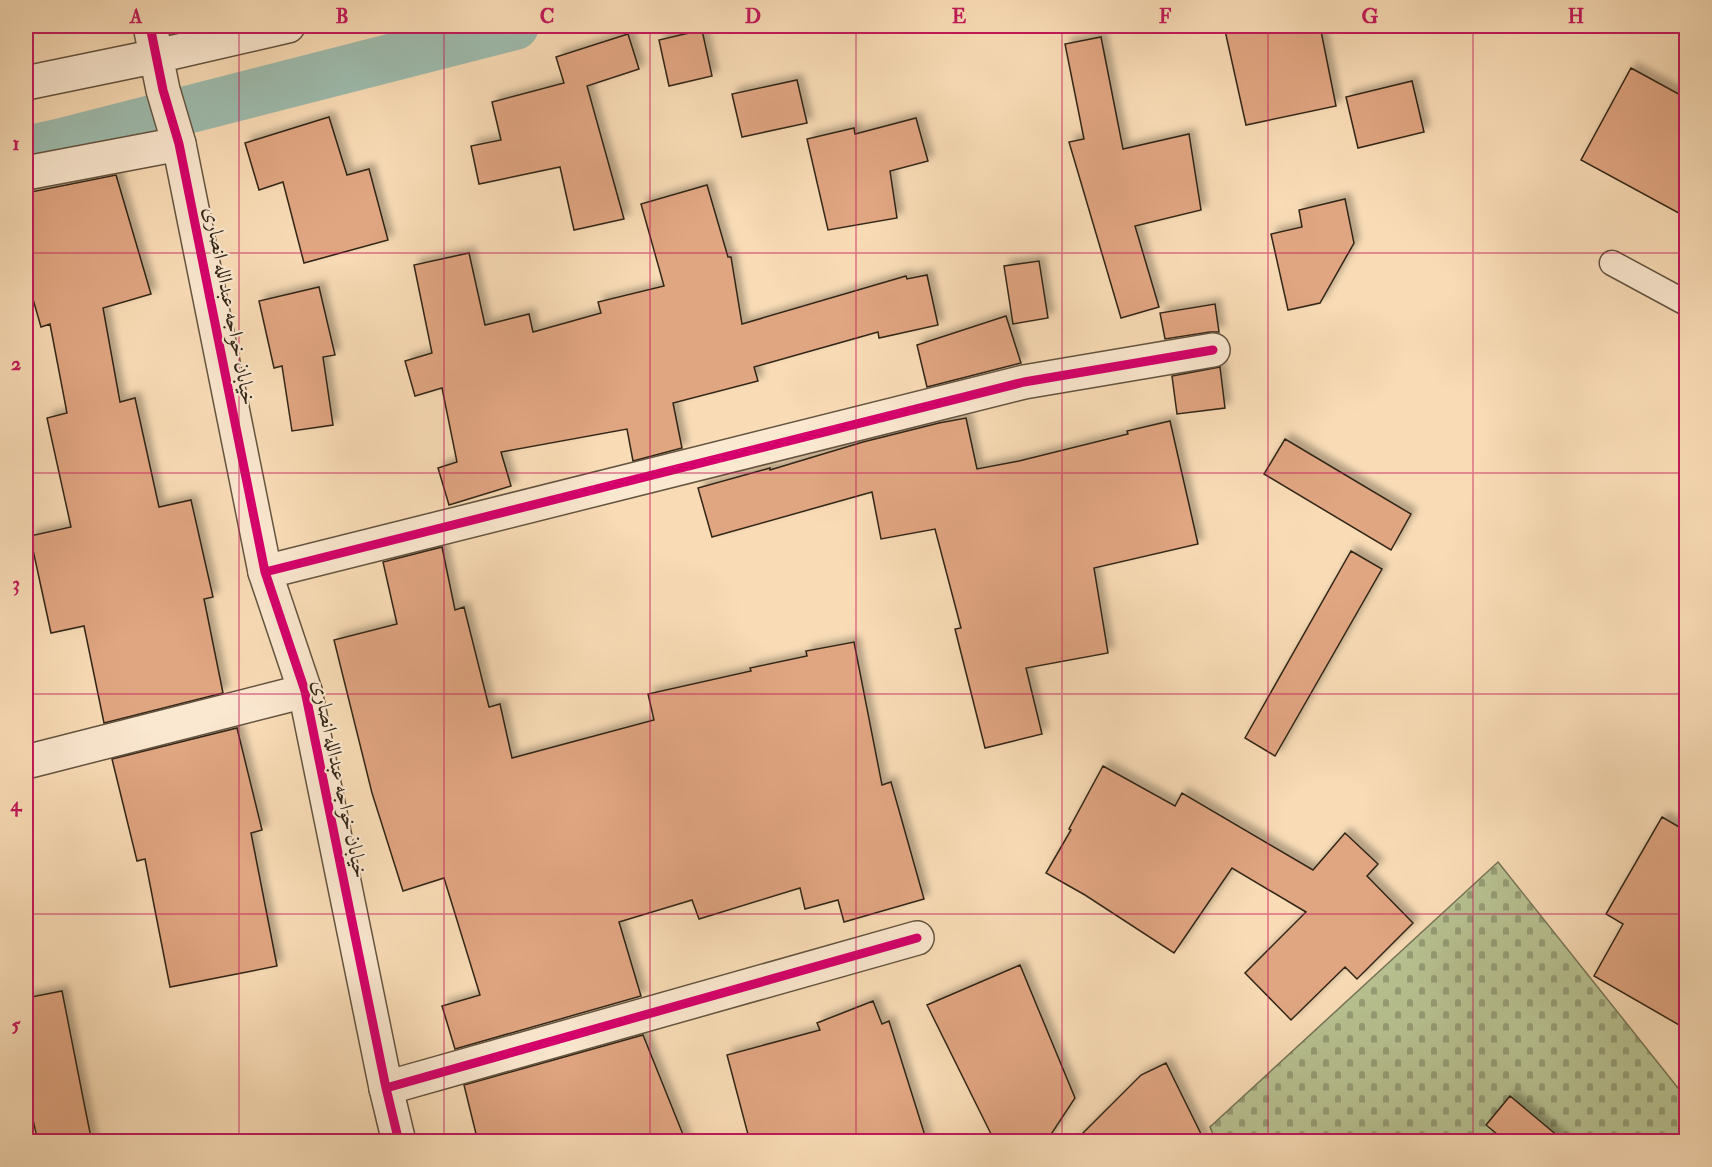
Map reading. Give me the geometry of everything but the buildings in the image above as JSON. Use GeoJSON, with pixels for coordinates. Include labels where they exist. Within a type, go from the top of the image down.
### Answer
{"type":"FeatureCollection","features":[{"type":"Feature","properties":{"kind":"street"},"geometry":{"type":"LineString","coordinates":[[26,83],[153,41],[288,26]]}},
{"type":"Feature","properties":{"kind":"street","name":"خیابان خواجه عبدالله انصاری"},"geometry":{"type":"LineString","coordinates":[[153,41],[163,90],[180,144],[265,572],[305,691],[399,1142]]}},
{"type":"Feature","properties":{"kind":"street"},"geometry":{"type":"LineString","coordinates":[[26,173],[180,144]]}},
{"type":"Feature","properties":{"kind":"street"},"geometry":{"type":"LineString","coordinates":[[265,572],[1024,382],[1213,350]]}},
{"type":"Feature","properties":{"kind":"street"},"geometry":{"type":"LineString","coordinates":[[26,762],[305,691]]}},
{"type":"Feature","properties":{"kind":"street"},"geometry":{"type":"LineString","coordinates":[[386,1088],[917,938]]}},
{"type":"Feature","properties":{"kind":"lane"},"geometry":{"type":"LineString","coordinates":[[1612,263],[1686,303]]}},
{"type":"Feature","properties":{"kind":"green space"},"geometry":{"type":"Polygon","coordinates":[[[1498,862],[1686,1098],[1686,1141],[1216,1142],[1210,1127],[1498,862]]]}},
{"type":"Feature","properties":{"kind":"waterway"},"geometry":{"type":"LineString","coordinates":[[26,150],[515,26]]}},
{"type":"Feature","properties":{"kind":"cycle path"},"geometry":{"type":"LineString","coordinates":[[150,26],[163,90],[179,144],[265,572],[305,691],[399,1142]]}},
{"type":"Feature","properties":{"kind":"cycle path"},"geometry":{"type":"LineString","coordinates":[[265,572],[1024,382],[1213,350]]}},
{"type":"Feature","properties":{"kind":"cycle path"},"geometry":{"type":"LineString","coordinates":[[386,1088],[917,938]]}}]}
